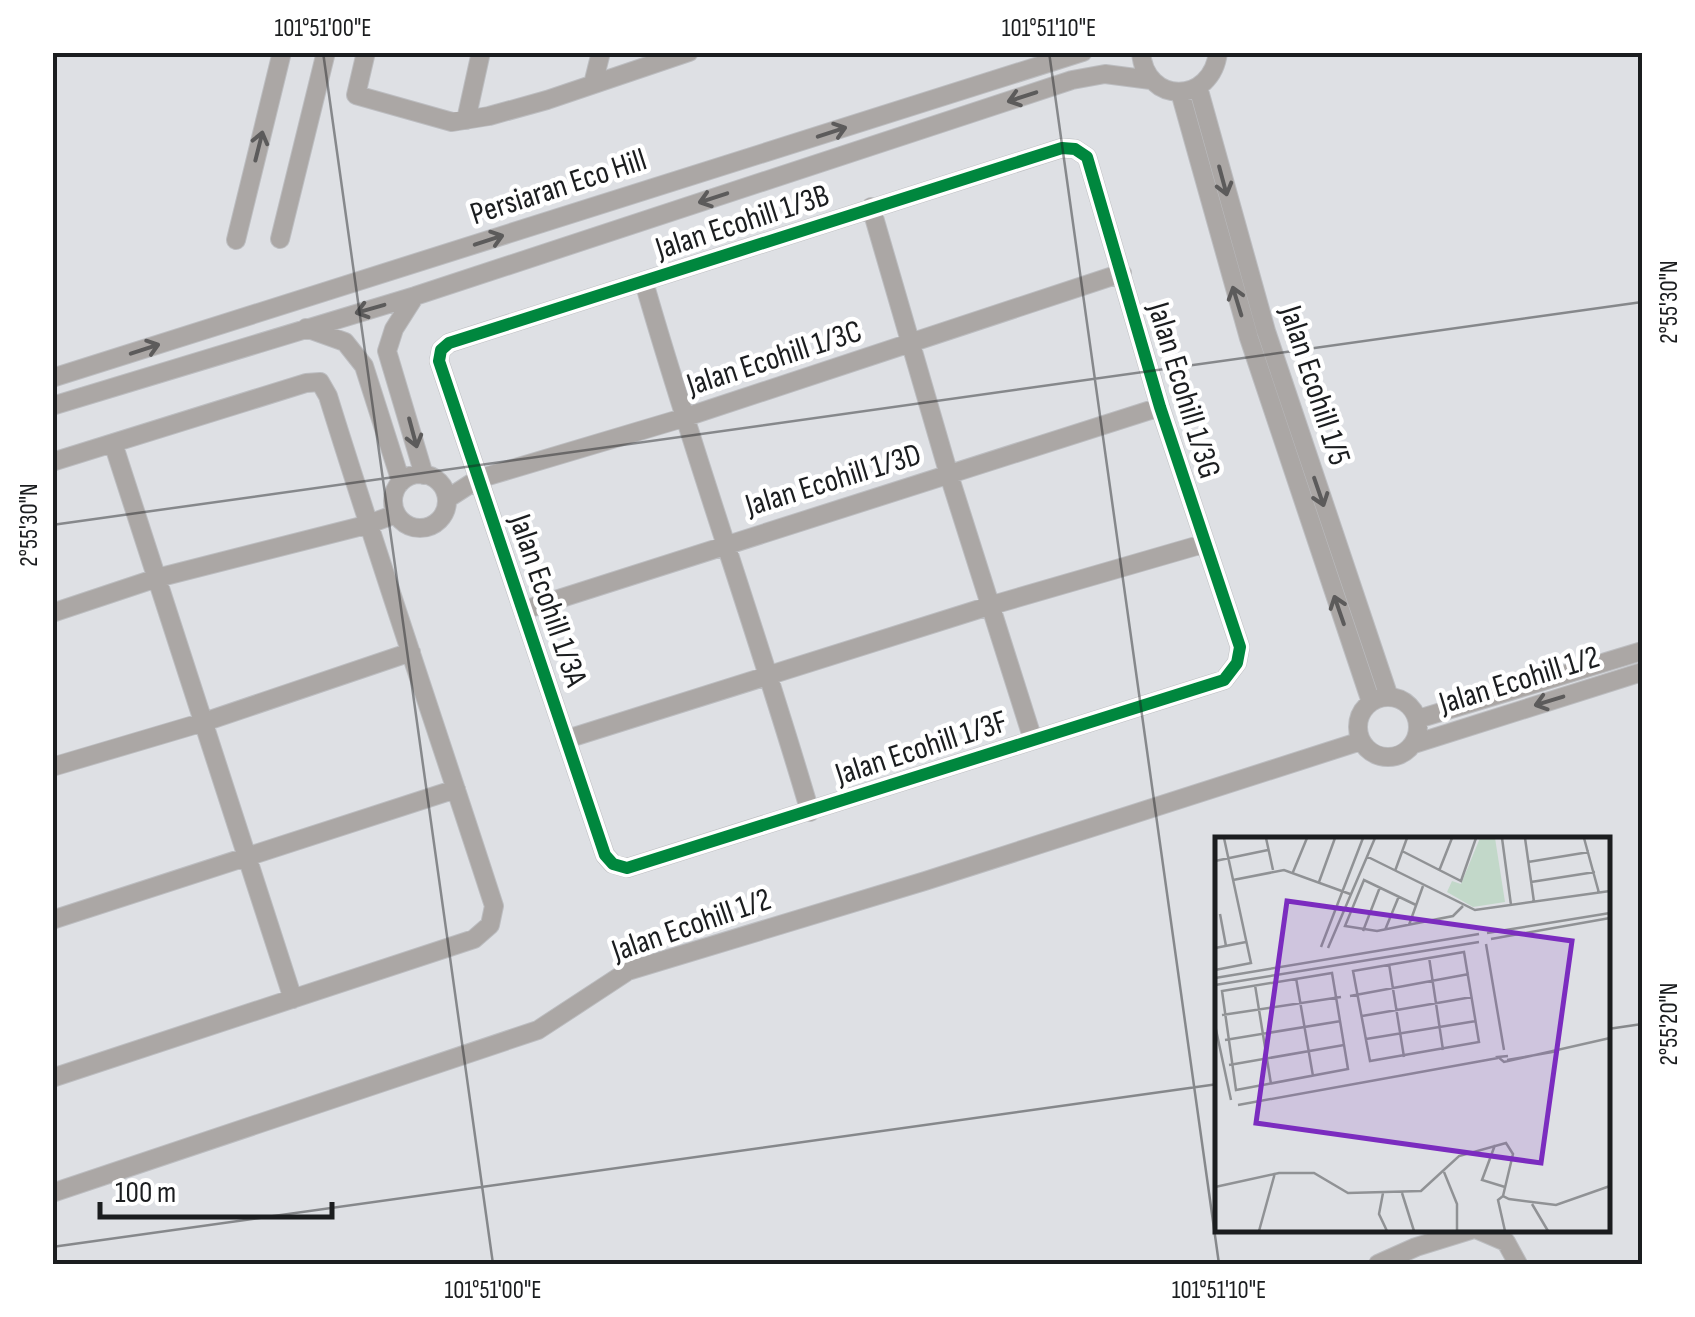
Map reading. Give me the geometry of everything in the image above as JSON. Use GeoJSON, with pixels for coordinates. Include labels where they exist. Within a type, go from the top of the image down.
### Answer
{"type":"FeatureCollection","features":[{"type":"Feature","properties":{"kind":"street"},"geometry":{"type":"LineString","coordinates":[[236,240],[282,52]]}},
{"type":"Feature","properties":{"kind":"street"},"geometry":{"type":"LineString","coordinates":[[280,240],[326,52]]}},
{"type":"Feature","properties":{"kind":"street"},"geometry":{"type":"LineString","coordinates":[[366,52],[356,95],[452,122],[489,116],[688,52]]}},
{"type":"Feature","properties":{"kind":"street"},"geometry":{"type":"LineString","coordinates":[[466,120],[481,52]]}},
{"type":"Feature","properties":{"kind":"street"},"geometry":{"type":"LineString","coordinates":[[592,84],[601,52]]}},
{"type":"Feature","properties":{"kind":"street","name":"Persiaran Eco Hill"},"geometry":{"type":"LineString","coordinates":[[52,378],[1082,52]]}},
{"type":"Feature","properties":{"kind":"street"},"geometry":{"type":"LineString","coordinates":[[1141,52],[1144,69],[1159,87],[1189,90],[1211,77],[1219,53]]}},
{"type":"Feature","properties":{"kind":"street"},"geometry":{"type":"LineString","coordinates":[[52,406],[416,296],[1072,80],[1105,74],[1151,80]]}},
{"type":"Feature","properties":{"kind":"street","name":"Jalan Ecohill 1/5"},"geometry":{"type":"LineString","coordinates":[[1189,90],[1380,699]]}},
{"type":"Feature","properties":{"kind":"street","name":"Jalan Ecohill 1/3B"},"geometry":{"type":"LineString","coordinates":[[441,350],[449,343],[1062,148]]}},
{"type":"Feature","properties":{"kind":"street","name":"Jalan Ecohill 1/3G"},"geometry":{"type":"LineString","coordinates":[[1062,148],[1075,149],[1087,157],[1160,407],[1240,648],[1237,663]]}},
{"type":"Feature","properties":{"kind":"street"},"geometry":{"type":"LineString","coordinates":[[871,208],[949,476],[1033,740]]}},
{"type":"Feature","properties":{"kind":"street","name":"Jalan Ecohill 1/3C"},"geometry":{"type":"LineString","coordinates":[[446,499],[478,479],[684,418],[1122,274]]}},
{"type":"Feature","properties":{"kind":"street"},"geometry":{"type":"LineString","coordinates":[[644,282],[684,418],[770,674],[810,812]]}},
{"type":"Feature","properties":{"kind":"street"},"geometry":{"type":"LineString","coordinates":[[416,296],[394,329],[387,351],[424,475]]}},
{"type":"Feature","properties":{"kind":"street"},"geometry":{"type":"LineString","coordinates":[[306,328],[344,342],[364,366],[401,482]]}},
{"type":"Feature","properties":{"kind":"street","name":"Jalan Ecohill 1/3A"},"geometry":{"type":"LineString","coordinates":[[441,350],[440,361],[478,479],[605,855],[613,864]]}},
{"type":"Feature","properties":{"kind":"street"},"geometry":{"type":"LineString","coordinates":[[52,462],[306,383],[320,382],[328,396],[366,525],[494,906],[490,926],[474,939],[53,1076]]}},
{"type":"Feature","properties":{"kind":"street","name":"Jalan Ecohill 1/3D"},"geometry":{"type":"LineString","coordinates":[[524,610],[1160,407]]}},
{"type":"Feature","properties":{"kind":"street"},"geometry":{"type":"LineString","coordinates":[[113,443],[293,999]]}},
{"type":"Feature","properties":{"kind":"street"},"geometry":{"type":"LineString","coordinates":[[424,475],[440,483],[446,499],[443,515],[431,526],[407,525],[396,514],[393,497],[401,482],[424,475]]}},
{"type":"Feature","properties":{"kind":"street"},"geometry":{"type":"LineString","coordinates":[[52,612],[156,578],[396,514]]}},
{"type":"Feature","properties":{"kind":"street"},"geometry":{"type":"LineString","coordinates":[[567,738],[989,606],[1203,544]]}},
{"type":"Feature","properties":{"kind":"street","name":"Jalan Ecohill 1/2"},"geometry":{"type":"LineString","coordinates":[[1418,719],[1642,650]]}},
{"type":"Feature","properties":{"kind":"street"},"geometry":{"type":"LineString","coordinates":[[52,767],[204,722],[411,652]]}},
{"type":"Feature","properties":{"kind":"street","name":"Jalan Ecohill 1/3F"},"geometry":{"type":"LineString","coordinates":[[613,864],[628,868],[1224,680],[1237,663]]}},
{"type":"Feature","properties":{"kind":"street","name":"Jalan Ecohill 1/2"},"geometry":{"type":"LineString","coordinates":[[1414,744],[1642,672]]}},
{"type":"Feature","properties":{"kind":"street"},"geometry":{"type":"LineString","coordinates":[[1380,699],[1407,703],[1418,719],[1419,729],[1414,744],[1404,753],[1385,758],[1367,750],[1361,742],[1358,724],[1360,715],[1380,699]]}},
{"type":"Feature","properties":{"kind":"street","name":"Jalan Ecohill 1/2"},"geometry":{"type":"LineString","coordinates":[[52,1194],[538,1030],[628,971],[1361,742]]}},
{"type":"Feature","properties":{"kind":"street"},"geometry":{"type":"LineString","coordinates":[[52,920],[456,789]]}},
{"type":"Feature","properties":{"kind":"street"},"geometry":{"type":"LineString","coordinates":[[1378,1264],[1416,1256],[1470,1232]]}},
{"type":"Feature","properties":{"kind":"street"},"geometry":{"type":"LineString","coordinates":[[1480,1232],[1506,1242],[1518,1264]]}},
{"type":"Feature","properties":{"kind":"cycle path"},"geometry":{"type":"LineString","coordinates":[[1062,148],[1075,149],[1087,157],[1160,407],[1240,647],[1237,663],[1224,680],[627,868],[613,864],[605,855],[439,361],[441,350],[449,343],[1062,148]]}}]}
